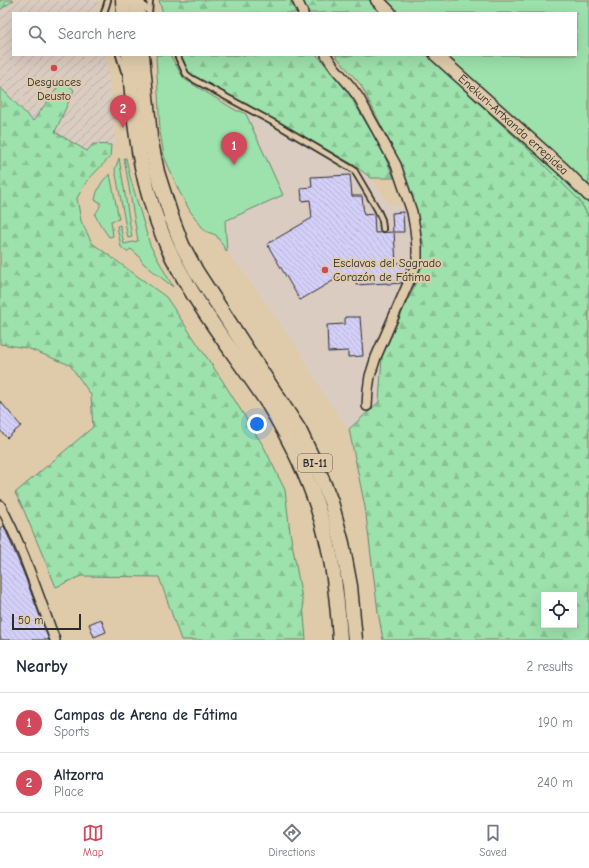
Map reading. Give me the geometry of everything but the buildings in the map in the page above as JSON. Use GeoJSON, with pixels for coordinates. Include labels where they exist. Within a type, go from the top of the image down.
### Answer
{"type":"FeatureCollection","features":[{"type":"Feature","properties":{"kind":"main road"},"geometry":{"type":"LineString","coordinates":[[123,0],[124,12]]}},
{"type":"Feature","properties":{"kind":"main road"},"geometry":{"type":"LineString","coordinates":[[136,0],[138,12]]}},
{"type":"Feature","properties":{"kind":"main road","name":"BI-11"},"geometry":{"type":"LineString","coordinates":[[139,56],[132,97],[144,177],[155,215],[170,252],[183,276],[204,311],[268,405],[290,441],[306,477],[317,506],[328,546],[336,588],[340,640]]}},
{"type":"Feature","properties":{"kind":"main road","name":"BI-11"},"geometry":{"type":"LineString","coordinates":[[139,56],[150,137],[157,172],[171,216],[182,245],[196,271],[299,430],[319,472],[331,502],[342,543],[350,586],[355,640]]}},
{"type":"Feature","properties":{"kind":"street"},"geometry":{"type":"LineString","coordinates":[[297,0],[303,12]]}},
{"type":"Feature","properties":{"kind":"street"},"geometry":{"type":"LineString","coordinates":[[377,0],[389,12]]}},
{"type":"Feature","properties":{"kind":"street"},"geometry":{"type":"LineString","coordinates":[[327,56],[359,98],[396,165],[412,212],[415,230],[417,263],[376,357],[370,376],[367,406]]}},
{"type":"Feature","properties":{"kind":"street","name":"Enekuri-Artxanda errepidea"},"geometry":{"type":"LineString","coordinates":[[437,56],[563,169],[589,195]]}},
{"type":"Feature","properties":{"kind":"street"},"geometry":{"type":"LineString","coordinates":[[0,504],[20,548],[55,640]]}},
{"type":"Feature","properties":{"kind":"lane"},"geometry":{"type":"LineString","coordinates":[[104,12],[108,0]]}},
{"type":"Feature","properties":{"kind":"lane"},"geometry":{"type":"LineString","coordinates":[[141,0],[148,12]]}},
{"type":"Feature","properties":{"kind":"lane"},"geometry":{"type":"LineString","coordinates":[[149,12],[150,0]]}},
{"type":"Feature","properties":{"kind":"lane"},"geometry":{"type":"LineString","coordinates":[[119,56],[132,97]]}},
{"type":"Feature","properties":{"kind":"lane"},"geometry":{"type":"LineString","coordinates":[[177,56],[186,74],[191,78],[278,125],[354,170],[377,209],[382,220],[383,230]]}},
{"type":"Feature","properties":{"kind":"shaded area","name":"Desguaces Deusto"},"geometry":{"type":"Polygon","coordinates":[[[14,0],[99,0],[96,12],[12,12],[12,56],[106,56],[116,138],[115,145],[93,144],[87,151],[55,131],[74,91],[63,81],[33,121],[0,87],[0,10],[14,0]]]}},
{"type":"Feature","properties":{"kind":"shaded area","name":"Esclavas del Sagrado Corazón de Fátima"},"geometry":{"type":"Polygon","coordinates":[[[253,109],[354,165],[371,178],[389,204],[405,207],[413,257],[393,308],[376,337],[388,344],[382,356],[379,402],[349,429],[328,401],[297,347],[239,266],[227,252],[225,221],[240,111],[246,114],[253,109]]]}},
{"type":"Feature","properties":{"kind":"green space"},"geometry":{"type":"Polygon","coordinates":[[[0,0],[14,0],[0,10],[0,0]]]}},
{"type":"Feature","properties":{"kind":"green space"},"geometry":{"type":"Polygon","coordinates":[[[159,0],[290,0],[296,12],[163,12],[159,0]]]}},
{"type":"Feature","properties":{"kind":"green space"},"geometry":{"type":"Polygon","coordinates":[[[303,0],[369,0],[381,12],[309,12],[303,0]]]}},
{"type":"Feature","properties":{"kind":"green space"},"geometry":{"type":"Polygon","coordinates":[[[369,0],[589,0],[589,217],[579,200],[529,150],[428,56],[577,56],[577,12],[381,12],[369,0]]]}},
{"type":"Feature","properties":{"kind":"green space"},"geometry":{"type":"Polygon","coordinates":[[[156,56],[171,56],[184,79],[237,111],[246,114],[283,195],[225,221],[227,252],[216,235],[205,231],[190,211],[179,191],[164,156],[160,132],[156,56]]]}},
{"type":"Feature","properties":{"kind":"green space"},"geometry":{"type":"Polygon","coordinates":[[[181,56],[318,56],[347,91],[380,146],[394,178],[371,178],[354,165],[280,123],[202,84],[189,74],[181,56]]]}},
{"type":"Feature","properties":{"kind":"green space"},"geometry":{"type":"Polygon","coordinates":[[[336,56],[428,56],[529,150],[579,200],[589,217],[589,640],[383,640],[365,507],[349,429],[379,402],[382,356],[418,278],[423,242],[412,195],[399,161],[361,85],[336,56]]]}},
{"type":"Feature","properties":{"kind":"green space"},"geometry":{"type":"Polygon","coordinates":[[[63,80],[74,90],[55,132],[87,151],[93,144],[111,145],[110,157],[87,181],[77,198],[81,221],[92,243],[166,297],[222,380],[264,447],[285,490],[290,532],[303,604],[306,640],[181,640],[159,577],[81,576],[56,587],[22,506],[15,493],[93,427],[91,395],[70,365],[27,348],[0,344],[0,87],[33,121],[63,80]]]}},
{"type":"Feature","properties":{"kind":"green space"},"geometry":{"type":"Polygon","coordinates":[[[119,158],[132,237],[128,238],[115,169],[119,158]]]}},
{"type":"Feature","properties":{"kind":"green space"},"geometry":{"type":"Polygon","coordinates":[[[124,158],[126,158],[150,245],[173,287],[143,263],[138,255],[131,249],[127,252],[121,247],[117,226],[120,225],[124,244],[138,241],[124,158]]]}},
{"type":"Feature","properties":{"kind":"green space"},"geometry":{"type":"Polygon","coordinates":[[[110,174],[119,219],[111,221],[113,236],[109,237],[95,215],[100,202],[95,200],[100,185],[110,174]]]}},
{"type":"Feature","properties":{"kind":"place","name":"Desguaces Deusto"},"geometry":{"type":"Point","coordinates":[54,68]}},
{"type":"Feature","properties":{"kind":"place","name":"Altzorra"},"geometry":{"type":"Point","coordinates":[123,128]}},
{"type":"Feature","properties":{"kind":"place","name":"Campas de Arena de Fátima"},"geometry":{"type":"Point","coordinates":[234,165]}},
{"type":"Feature","properties":{"kind":"place","name":"Esclavas del Sagrado Corazón de Fátima"},"geometry":{"type":"Point","coordinates":[325,270]}}]}
